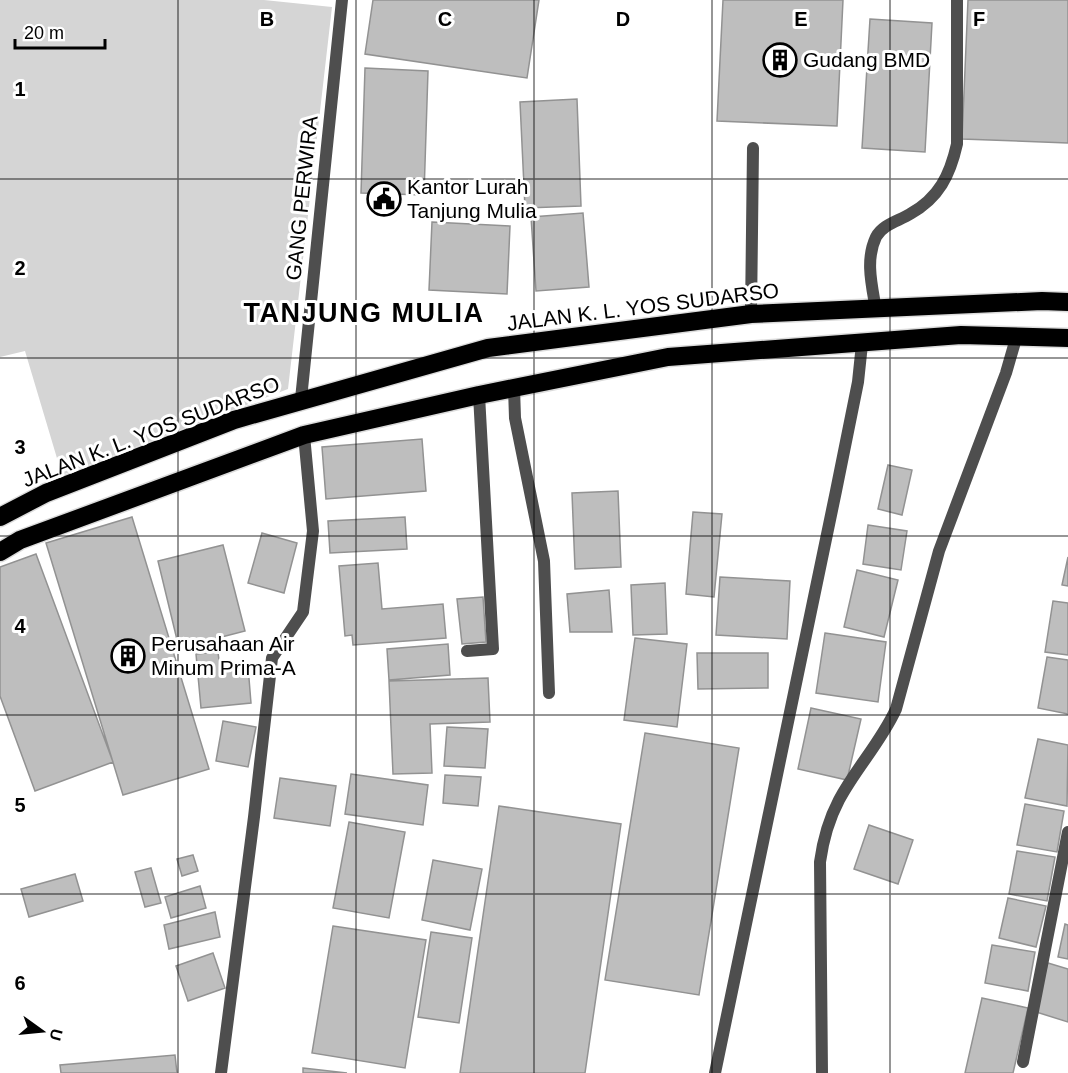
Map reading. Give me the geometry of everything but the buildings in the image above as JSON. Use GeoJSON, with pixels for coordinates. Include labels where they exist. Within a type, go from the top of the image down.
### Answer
{"type":"FeatureCollection","features":[{"type":"Feature","properties":{"kind":"highway","name":"JALAN K. L. YOS SUDARSO"},"geometry":{"type":"LineString","coordinates":[[0,517],[46,493],[234,420],[301,399],[488,348],[751,314],[1042,301],[1068,302]]}},
{"type":"Feature","properties":{"kind":"highway"},"geometry":{"type":"LineString","coordinates":[[0,552],[20,540],[304,435],[479,394],[668,357],[962,335],[1068,338]]}},
{"type":"Feature","properties":{"kind":"street","name":"GANG PERWIRA"},"geometry":{"type":"LineString","coordinates":[[301,399],[342,0]]}},
{"type":"Feature","properties":{"kind":"street"},"geometry":{"type":"LineString","coordinates":[[876,310],[870,270],[872,249],[877,237],[882,228],[912,214],[938,193],[953,162],[957,144],[957,0]]}},
{"type":"Feature","properties":{"kind":"street"},"geometry":{"type":"LineString","coordinates":[[751,314],[753,148]]}},
{"type":"Feature","properties":{"kind":"street"},"geometry":{"type":"LineString","coordinates":[[822,1073],[820,862],[823,839],[839,800],[886,732],[896,709],[939,551],[1006,373],[1017,335]]}},
{"type":"Feature","properties":{"kind":"street"},"geometry":{"type":"LineString","coordinates":[[715,1073],[858,382],[862,344]]}},
{"type":"Feature","properties":{"kind":"street"},"geometry":{"type":"LineString","coordinates":[[514,388],[515,418],[544,561],[549,693]]}},
{"type":"Feature","properties":{"kind":"street"},"geometry":{"type":"LineString","coordinates":[[466,651],[493,649],[479,394]]}},
{"type":"Feature","properties":{"kind":"street"},"geometry":{"type":"LineString","coordinates":[[221,1073],[272,658],[303,612],[306,589],[313,531],[304,435]]}},
{"type":"Feature","properties":{"kind":"street"},"geometry":{"type":"LineString","coordinates":[[1023,1062],[1068,832]]}},
{"type":"Feature","properties":{"kind":"shaded area"},"geometry":{"type":"Polygon","coordinates":[[[0,0],[264,0],[332,7],[288,389],[62,475],[25,351],[0,357],[0,0]]]}},
{"type":"Feature","properties":{"kind":"place","name":"Gudang BMD"},"geometry":{"type":"Point","coordinates":[780,60]}},
{"type":"Feature","properties":{"kind":"place","name":"Kantor Lurah Tanjung Mulia"},"geometry":{"type":"Point","coordinates":[384,199]}},
{"type":"Feature","properties":{"kind":"place","name":"Perusahaan Air Minum Prima-A"},"geometry":{"type":"Point","coordinates":[128,656]}},
{"type":"Feature","properties":{"kind":"district","name":"TANJUNG MULIA"},"geometry":{"type":"Point","coordinates":[364,313]}}]}
